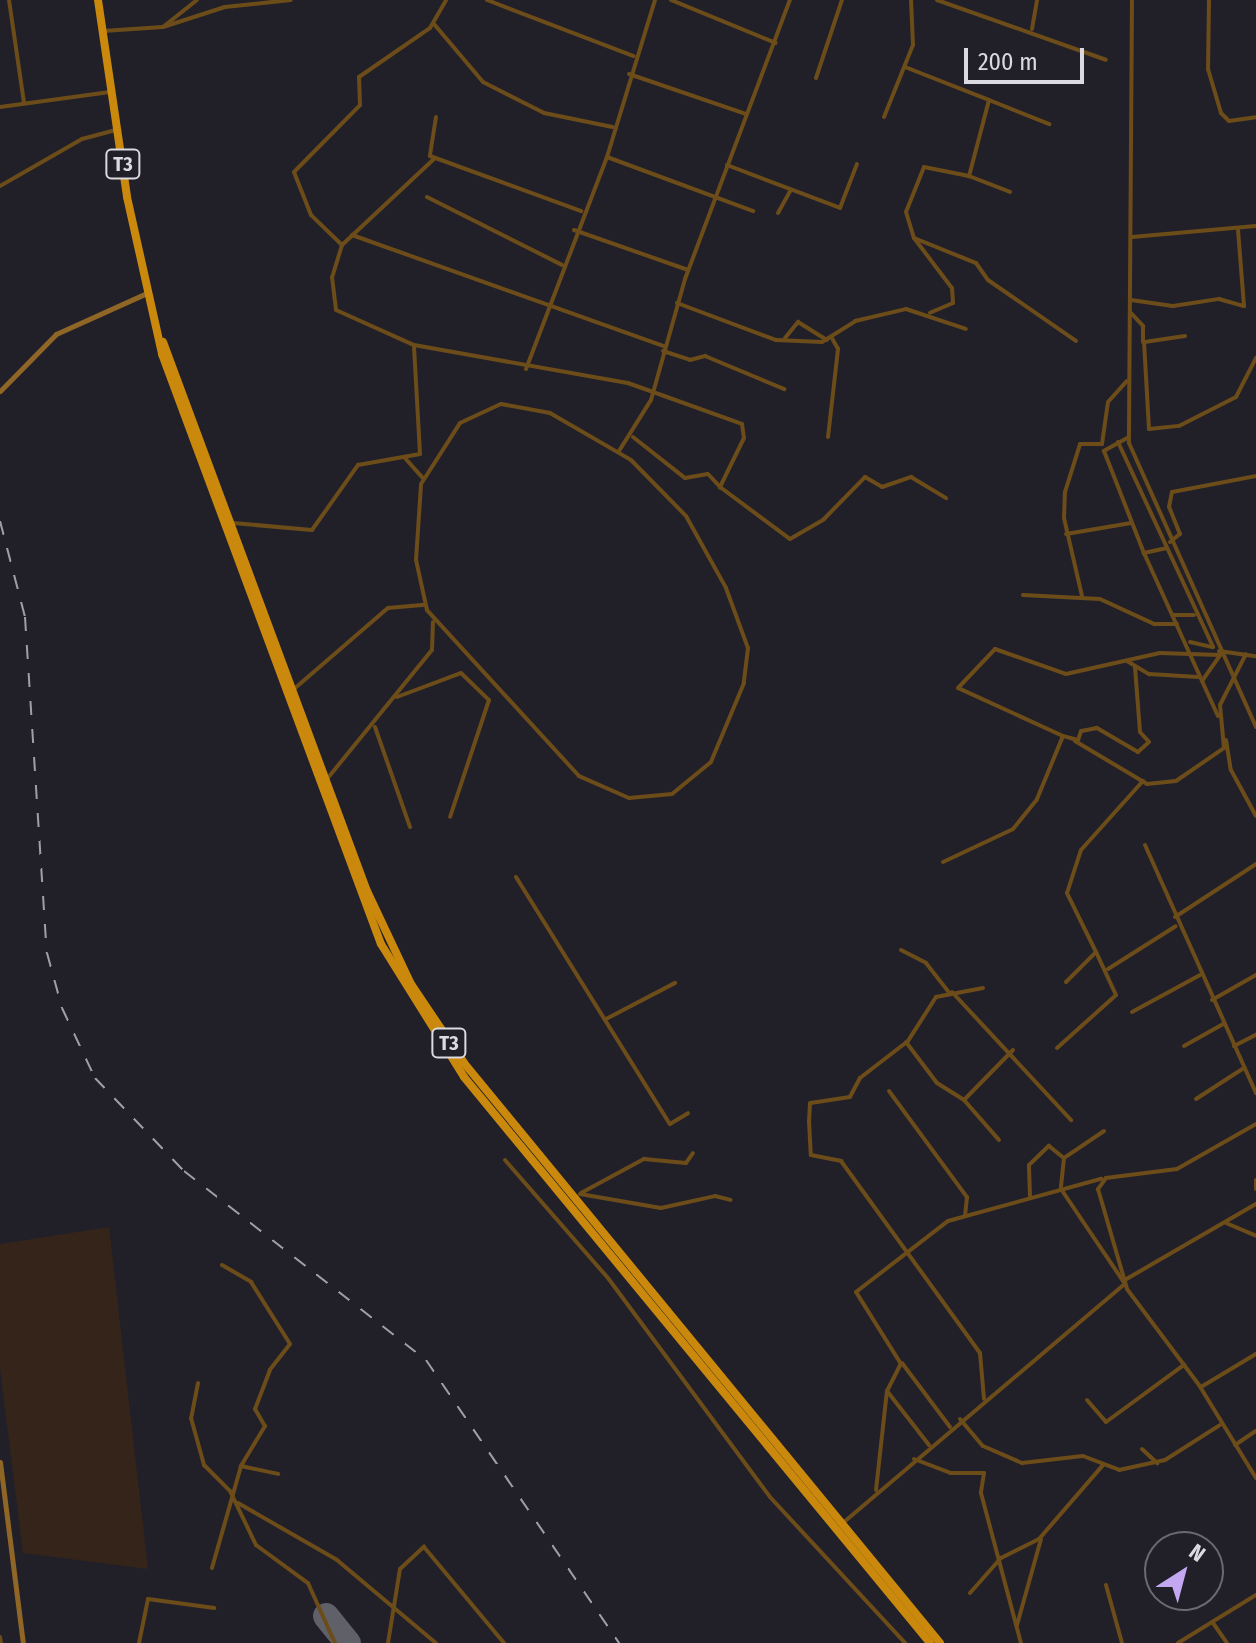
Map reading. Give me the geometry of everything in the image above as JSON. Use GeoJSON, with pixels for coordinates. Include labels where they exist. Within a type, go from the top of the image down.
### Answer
{"type":"FeatureCollection","features":[{"type":"Feature","properties":{"kind":"highway","name":"T3"},"geometry":{"type":"LineString","coordinates":[[98,0],[118,130],[147,293],[156,326],[359,894],[410,1000],[488,1108],[930,1643]]}},
{"type":"Feature","properties":{"kind":"highway","name":"T3"},"geometry":{"type":"LineString","coordinates":[[156,326],[233,523],[326,781],[411,984],[464,1063],[940,1643]]}},
{"type":"Feature","properties":{"kind":"street"},"geometry":{"type":"LineString","coordinates":[[9,0],[24,103]]}},
{"type":"Feature","properties":{"kind":"street"},"geometry":{"type":"LineString","coordinates":[[163,27],[197,0]]}},
{"type":"Feature","properties":{"kind":"street"},"geometry":{"type":"LineString","coordinates":[[103,31],[185,26],[225,7],[291,0]]}},
{"type":"Feature","properties":{"kind":"street"},"geometry":{"type":"LineString","coordinates":[[342,245],[311,215],[294,172],[360,105],[359,77],[434,24],[446,0]]}},
{"type":"Feature","properties":{"kind":"street"},"geometry":{"type":"LineString","coordinates":[[487,0],[634,56]]}},
{"type":"Feature","properties":{"kind":"street"},"geometry":{"type":"LineString","coordinates":[[526,369],[581,211],[607,157],[634,56],[655,0]]}},
{"type":"Feature","properties":{"kind":"street"},"geometry":{"type":"LineString","coordinates":[[671,0],[777,43]]}},
{"type":"Feature","properties":{"kind":"street"},"geometry":{"type":"LineString","coordinates":[[619,451],[633,437],[652,389],[688,270],[746,114],[777,43],[790,0]]}},
{"type":"Feature","properties":{"kind":"street"},"geometry":{"type":"LineString","coordinates":[[816,78],[842,0]]}},
{"type":"Feature","properties":{"kind":"street"},"geometry":{"type":"LineString","coordinates":[[884,117],[915,35],[911,0]]}},
{"type":"Feature","properties":{"kind":"street"},"geometry":{"type":"LineString","coordinates":[[937,0],[1032,30],[1106,60]]}},
{"type":"Feature","properties":{"kind":"street"},"geometry":{"type":"LineString","coordinates":[[1032,30],[1037,0]]}},
{"type":"Feature","properties":{"kind":"street"},"geometry":{"type":"LineString","coordinates":[[1132,0],[1129,437],[1172,542],[1256,727]]}},
{"type":"Feature","properties":{"kind":"street"},"geometry":{"type":"LineString","coordinates":[[1209,0],[1208,69],[1221,113],[1229,121],[1256,117]]}},
{"type":"Feature","properties":{"kind":"street"},"geometry":{"type":"LineString","coordinates":[[434,24],[483,82],[544,113],[613,127]]}},
{"type":"Feature","properties":{"kind":"street"},"geometry":{"type":"LineString","coordinates":[[905,67],[1049,124]]}},
{"type":"Feature","properties":{"kind":"street"},"geometry":{"type":"LineString","coordinates":[[629,74],[746,114]]}},
{"type":"Feature","properties":{"kind":"street"},"geometry":{"type":"LineString","coordinates":[[0,107],[113,92]]}},
{"type":"Feature","properties":{"kind":"street"},"geometry":{"type":"LineString","coordinates":[[969,176],[989,100]]}},
{"type":"Feature","properties":{"kind":"street"},"geometry":{"type":"LineString","coordinates":[[436,117],[429,153],[435,158],[581,211]]}},
{"type":"Feature","properties":{"kind":"street"},"geometry":{"type":"LineString","coordinates":[[0,186],[82,139],[118,130]]}},
{"type":"Feature","properties":{"kind":"street"},"geometry":{"type":"LineString","coordinates":[[607,157],[717,192],[753,211]]}},
{"type":"Feature","properties":{"kind":"street"},"geometry":{"type":"LineString","coordinates":[[435,158],[342,245],[332,277],[333,307],[414,345],[526,369],[652,389],[745,426],[720,487]]}},
{"type":"Feature","properties":{"kind":"street"},"geometry":{"type":"LineString","coordinates":[[727,165],[840,208],[857,164]]}},
{"type":"Feature","properties":{"kind":"street"},"geometry":{"type":"LineString","coordinates":[[677,303],[785,339],[827,340],[878,314],[929,313],[953,303],[952,288],[914,238],[906,212],[924,167],[969,176],[1010,192]]}},
{"type":"Feature","properties":{"kind":"street"},"geometry":{"type":"LineString","coordinates":[[778,213],[790,190]]}},
{"type":"Feature","properties":{"kind":"street"},"geometry":{"type":"LineString","coordinates":[[427,197],[562,265]]}},
{"type":"Feature","properties":{"kind":"street"},"geometry":{"type":"LineString","coordinates":[[1132,237],[1256,226]]}},
{"type":"Feature","properties":{"kind":"street"},"geometry":{"type":"LineString","coordinates":[[574,230],[688,270]]}},
{"type":"Feature","properties":{"kind":"street"},"geometry":{"type":"LineString","coordinates":[[1131,300],[1173,306],[1219,299],[1244,306],[1238,230]]}},
{"type":"Feature","properties":{"kind":"street"},"geometry":{"type":"LineString","coordinates":[[352,235],[547,302],[688,359],[705,356],[784,389]]}},
{"type":"Feature","properties":{"kind":"street"},"geometry":{"type":"LineString","coordinates":[[914,238],[976,263],[988,280],[1076,341]]}},
{"type":"Feature","properties":{"kind":"street"},"geometry":{"type":"LineString","coordinates":[[0,391],[56,334],[147,293]]}},
{"type":"Feature","properties":{"kind":"street"},"geometry":{"type":"LineString","coordinates":[[929,313],[966,329]]}},
{"type":"Feature","properties":{"kind":"street"},"geometry":{"type":"LineString","coordinates":[[1131,313],[1143,326],[1149,429],[1179,426],[1236,397],[1256,358]]}},
{"type":"Feature","properties":{"kind":"street"},"geometry":{"type":"LineString","coordinates":[[785,339],[798,322],[827,340]]}},
{"type":"Feature","properties":{"kind":"street"},"geometry":{"type":"LineString","coordinates":[[828,437],[834,335]]}},
{"type":"Feature","properties":{"kind":"street"},"geometry":{"type":"LineString","coordinates":[[1144,342],[1185,336]]}},
{"type":"Feature","properties":{"kind":"street"},"geometry":{"type":"LineString","coordinates":[[233,523],[312,530],[358,465],[404,457],[425,445],[414,345]]}},
{"type":"Feature","properties":{"kind":"street"},"geometry":{"type":"LineString","coordinates":[[1082,596],[1066,534],[1064,498],[1078,448],[1082,441],[1102,444],[1108,402],[1129,379]]}},
{"type":"Feature","properties":{"kind":"street"},"geometry":{"type":"LineString","coordinates":[[501,404],[541,409],[619,451],[693,525],[746,641],[738,702],[701,774],[664,796],[629,798],[597,787],[433,622],[425,605],[415,542],[423,478],[460,423],[501,404]]}},
{"type":"Feature","properties":{"kind":"street"},"geometry":{"type":"LineString","coordinates":[[633,437],[685,478],[708,474],[720,487],[796,540],[865,477],[882,487],[911,477],[946,498]]}},
{"type":"Feature","properties":{"kind":"street"},"geometry":{"type":"LineString","coordinates":[[1129,437],[1104,451],[1144,553],[1177,624],[1190,642],[1200,680],[1225,737],[1231,770],[1256,816]]}},
{"type":"Feature","properties":{"kind":"street"},"geometry":{"type":"LineString","coordinates":[[1118,442],[1194,615],[1213,647],[1221,653]]}},
{"type":"Feature","properties":{"kind":"street"},"geometry":{"type":"LineString","coordinates":[[404,457],[423,478]]}},
{"type":"Feature","properties":{"kind":"street"},"geometry":{"type":"LineString","coordinates":[[1144,553],[1166,546],[1180,534],[1169,507],[1172,492],[1256,476]]}},
{"type":"Feature","properties":{"kind":"street"},"geometry":{"type":"LineString","coordinates":[[1066,534],[1132,523]]}},
{"type":"Feature","properties":{"kind":"street"},"geometry":{"type":"LineString","coordinates":[[1023,595],[1082,596],[1113,602],[1154,624],[1177,624]]}},
{"type":"Feature","properties":{"kind":"street"},"geometry":{"type":"LineString","coordinates":[[292,690],[388,608],[425,605]]}},
{"type":"Feature","properties":{"kind":"street"},"geometry":{"type":"LineString","coordinates":[[1173,615],[1194,615]]}},
{"type":"Feature","properties":{"kind":"street"},"geometry":{"type":"LineString","coordinates":[[326,781],[375,727],[432,650],[433,622]]}},
{"type":"Feature","properties":{"kind":"street"},"geometry":{"type":"LineString","coordinates":[[1190,642],[1213,647]]}},
{"type":"Feature","properties":{"kind":"street"},"geometry":{"type":"LineString","coordinates":[[1135,667],[1140,732],[1149,742],[1138,752],[1097,728],[1081,731],[1078,740],[1065,736],[985,705],[958,685],[995,649],[1061,674],[1125,660],[1192,652],[1256,656]]}},
{"type":"Feature","properties":{"kind":"street"},"geometry":{"type":"LineString","coordinates":[[1200,680],[1221,653]]}},
{"type":"Feature","properties":{"kind":"street"},"geometry":{"type":"LineString","coordinates":[[1218,716],[1231,676],[1246,654]]}},
{"type":"Feature","properties":{"kind":"street"},"geometry":{"type":"LineString","coordinates":[[1125,660],[1135,667],[1200,680]]}},
{"type":"Feature","properties":{"kind":"street"},"geometry":{"type":"LineString","coordinates":[[397,697],[461,673],[489,700],[450,817]]}},
{"type":"Feature","properties":{"kind":"street"},"geometry":{"type":"LineString","coordinates":[[375,727],[410,827]]}},
{"type":"Feature","properties":{"kind":"street"},"geometry":{"type":"LineString","coordinates":[[1065,736],[1143,781],[1167,784],[1192,773],[1221,751],[1225,737]]}},
{"type":"Feature","properties":{"kind":"street"},"geometry":{"type":"LineString","coordinates":[[943,862],[1013,829],[1037,799],[1065,736]]}},
{"type":"Feature","properties":{"kind":"street"},"geometry":{"type":"LineString","coordinates":[[1057,1048],[1116,995],[1108,969],[1096,952],[1068,887],[1091,833],[1143,781]]}},
{"type":"Feature","properties":{"kind":"street"},"geometry":{"type":"LineString","coordinates":[[1145,845],[1176,926],[1256,1093]]}},
{"type":"Feature","properties":{"kind":"street"},"geometry":{"type":"LineString","coordinates":[[1175,917],[1256,864]]}},
{"type":"Feature","properties":{"kind":"street"},"geometry":{"type":"LineString","coordinates":[[516,877],[670,1124],[688,1113]]}},
{"type":"Feature","properties":{"kind":"street"},"geometry":{"type":"LineString","coordinates":[[1108,969],[1176,926]]}},
{"type":"Feature","properties":{"kind":"street"},"geometry":{"type":"LineString","coordinates":[[901,950],[926,963],[949,990],[1013,1050],[1071,1120]]}},
{"type":"Feature","properties":{"kind":"street"},"geometry":{"type":"LineString","coordinates":[[1066,982],[1096,952]]}},
{"type":"Feature","properties":{"kind":"street"},"geometry":{"type":"LineString","coordinates":[[1132,1012],[1200,975]]}},
{"type":"Feature","properties":{"kind":"street"},"geometry":{"type":"LineString","coordinates":[[1212,1000],[1256,975]]}},
{"type":"Feature","properties":{"kind":"street"},"geometry":{"type":"LineString","coordinates":[[606,1019],[675,983]]}},
{"type":"Feature","properties":{"kind":"street"},"geometry":{"type":"LineString","coordinates":[[983,988],[949,990],[927,1008],[906,1042],[860,1078],[850,1097],[812,1100],[809,1121],[811,1155],[841,1161],[980,1353],[984,1399]]}},
{"type":"Feature","properties":{"kind":"street"},"geometry":{"type":"LineString","coordinates":[[1184,1046],[1223,1024]]}},
{"type":"Feature","properties":{"kind":"street"},"geometry":{"type":"LineString","coordinates":[[1234,1046],[1256,1035]]}},
{"type":"Feature","properties":{"kind":"street"},"geometry":{"type":"LineString","coordinates":[[906,1042],[937,1083],[964,1100],[999,1140]]}},
{"type":"Feature","properties":{"kind":"street"},"geometry":{"type":"LineString","coordinates":[[964,1100],[1013,1050]]}},
{"type":"Feature","properties":{"kind":"street"},"geometry":{"type":"LineString","coordinates":[[1196,1099],[1244,1068]]}},
{"type":"Feature","properties":{"kind":"street"},"geometry":{"type":"LineString","coordinates":[[889,1091],[972,1204],[965,1215]]}},
{"type":"Feature","properties":{"kind":"street"},"geometry":{"type":"LineString","coordinates":[[950,1427],[855,1296],[907,1252],[965,1215],[1106,1178],[1177,1169],[1256,1124]]}},
{"type":"Feature","properties":{"kind":"street"},"geometry":{"type":"LineString","coordinates":[[1064,1158],[1104,1131]]}},
{"type":"Feature","properties":{"kind":"street"},"geometry":{"type":"LineString","coordinates":[[1030,1196],[1029,1165],[1049,1146],[1064,1158]]}},
{"type":"Feature","properties":{"kind":"street"},"geometry":{"type":"LineString","coordinates":[[576,1196],[644,1159],[686,1163],[693,1153]]}},
{"type":"Feature","properties":{"kind":"street"},"geometry":{"type":"LineString","coordinates":[[1064,1158],[1061,1189],[1201,1387],[1220,1425],[1256,1478]]}},
{"type":"Feature","properties":{"kind":"street"},"geometry":{"type":"LineString","coordinates":[[505,1160],[617,1290],[770,1497],[905,1643]]}},
{"type":"Feature","properties":{"kind":"street"},"geometry":{"type":"LineString","coordinates":[[1106,1178],[1099,1195],[1110,1215],[1106,1236],[1124,1282]]}},
{"type":"Feature","properties":{"kind":"street"},"geometry":{"type":"LineString","coordinates":[[1256,1180],[1256,1189]]}},
{"type":"Feature","properties":{"kind":"street"},"geometry":{"type":"LineString","coordinates":[[576,1196],[661,1208],[715,1196],[731,1200]]}},
{"type":"Feature","properties":{"kind":"street"},"geometry":{"type":"LineString","coordinates":[[842,1524],[908,1461],[1124,1282],[1256,1204]]}},
{"type":"Feature","properties":{"kind":"street"},"geometry":{"type":"LineString","coordinates":[[1225,1222],[1256,1236]]}},
{"type":"Feature","properties":{"kind":"street"},"geometry":{"type":"LineString","coordinates":[[212,1568],[230,1491],[265,1426],[255,1409],[270,1370],[290,1344],[251,1282],[222,1265]]}},
{"type":"Feature","properties":{"kind":"street"},"geometry":{"type":"LineString","coordinates":[[1201,1387],[1256,1354]]}},
{"type":"Feature","properties":{"kind":"street"},"geometry":{"type":"LineString","coordinates":[[876,1490],[887,1391],[901,1369],[897,1358]]}},
{"type":"Feature","properties":{"kind":"street"},"geometry":{"type":"LineString","coordinates":[[1087,1400],[1106,1422],[1184,1365]]}},
{"type":"Feature","properties":{"kind":"street"},"geometry":{"type":"LineString","coordinates":[[198,1383],[194,1436],[204,1465],[230,1491],[256,1545],[308,1583],[335,1643]]}},
{"type":"Feature","properties":{"kind":"street"},"geometry":{"type":"LineString","coordinates":[[887,1391],[929,1445]]}},
{"type":"Feature","properties":{"kind":"street"},"geometry":{"type":"LineString","coordinates":[[960,1419],[983,1446],[1011,1461],[1065,1455],[1103,1465],[1150,1468],[1220,1425]]}},
{"type":"Feature","properties":{"kind":"street"},"geometry":{"type":"LineString","coordinates":[[1235,1445],[1256,1431]]}},
{"type":"Feature","properties":{"kind":"street"},"geometry":{"type":"LineString","coordinates":[[1142,1449],[1150,1461],[1165,1460]]}},
{"type":"Feature","properties":{"kind":"street"},"geometry":{"type":"LineString","coordinates":[[908,1461],[918,1456],[950,1473],[984,1473],[981,1493],[1021,1643]]}},
{"type":"Feature","properties":{"kind":"street"},"geometry":{"type":"LineString","coordinates":[[0,1462],[23,1643]]}},
{"type":"Feature","properties":{"kind":"street"},"geometry":{"type":"LineString","coordinates":[[970,1593],[1000,1561],[1041,1537],[1103,1465]]}},
{"type":"Feature","properties":{"kind":"street"},"geometry":{"type":"LineString","coordinates":[[241,1466],[278,1474]]}},
{"type":"Feature","properties":{"kind":"street"},"geometry":{"type":"LineString","coordinates":[[235,1502],[337,1560],[394,1603],[436,1643]]}},
{"type":"Feature","properties":{"kind":"street"},"geometry":{"type":"LineString","coordinates":[[1017,1625],[1041,1537]]}},
{"type":"Feature","properties":{"kind":"street"},"geometry":{"type":"LineString","coordinates":[[388,1643],[400,1569],[424,1547],[504,1643]]}},
{"type":"Feature","properties":{"kind":"street"},"geometry":{"type":"LineString","coordinates":[[1106,1585],[1122,1643]]}},
{"type":"Feature","properties":{"kind":"street"},"geometry":{"type":"LineString","coordinates":[[1178,1643],[1256,1595]]}},
{"type":"Feature","properties":{"kind":"street"},"geometry":{"type":"LineString","coordinates":[[139,1643],[148,1599],[214,1608]]}},
{"type":"Feature","properties":{"kind":"street"},"geometry":{"type":"LineString","coordinates":[[1213,1623],[1227,1643]]}},
{"type":"Feature","properties":{"kind":"shaded area"},"geometry":{"type":"Polygon","coordinates":[[[109,1227],[148,1569],[23,1553],[0,1368],[0,1244],[109,1227]]]}},
{"type":"Feature","properties":{"kind":"runway"},"geometry":{"type":"LineString","coordinates":[[326,1616],[348,1643]]}},
{"type":"Feature","properties":{"kind":"railway"},"geometry":{"type":"LineString","coordinates":[[0,521],[25,617],[47,953],[62,1008],[95,1078],[184,1171],[426,1360],[619,1643]]}}]}
